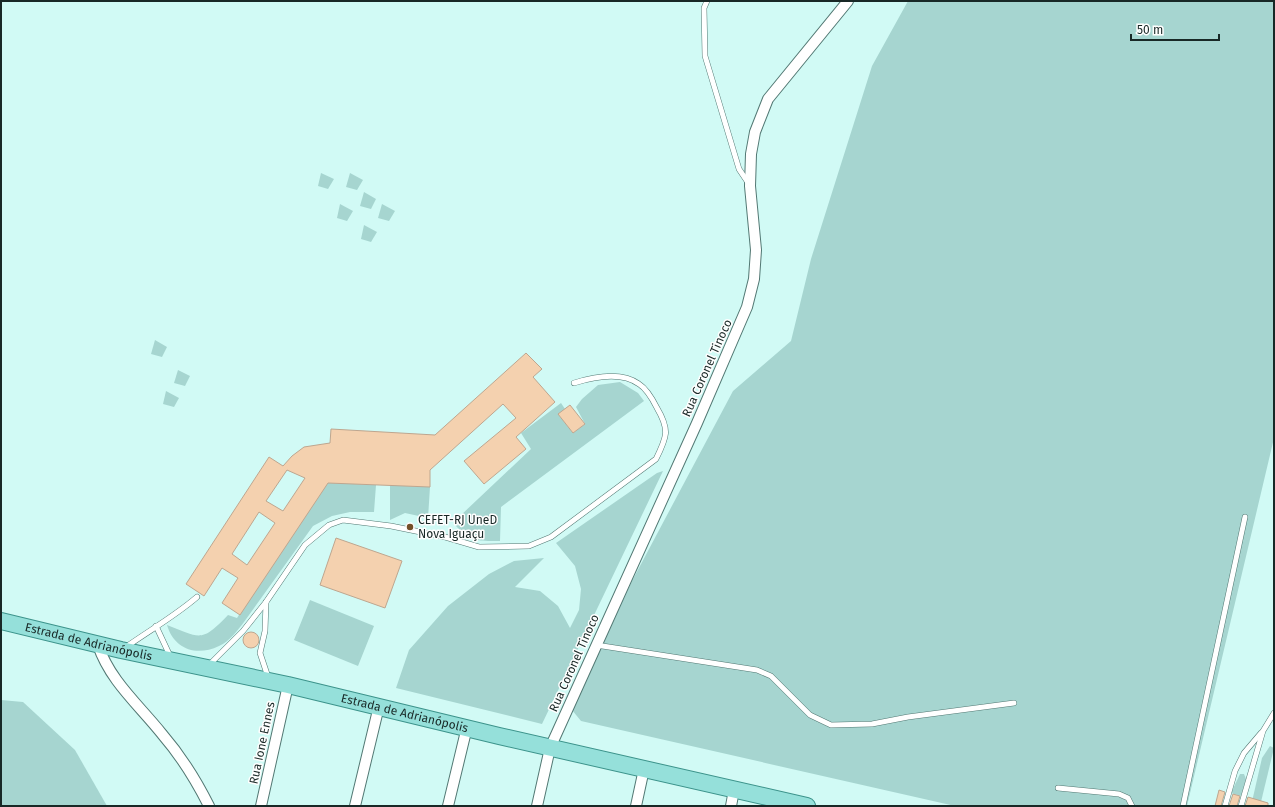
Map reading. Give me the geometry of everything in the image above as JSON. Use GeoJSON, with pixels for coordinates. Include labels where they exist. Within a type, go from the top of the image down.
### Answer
{"type":"FeatureCollection","features":[{"type":"Feature","properties":{"kind":"main road","name":"Estrada de Adrianópolis"},"geometry":{"type":"LineString","coordinates":[[1,621],[98,645],[288,685],[550,748],[787,803],[807,806]]}},
{"type":"Feature","properties":{"kind":"street","name":"Rua Coronel Tinoco"},"geometry":{"type":"LineString","coordinates":[[537,806],[550,748],[747,307],[754,278],[756,250],[750,186],[751,154],[755,132],[768,99],[848,1]]}},
{"type":"Feature","properties":{"kind":"street"},"geometry":{"type":"LineString","coordinates":[[98,645],[102,659],[110,673],[162,734],[192,773],[209,806]]}},
{"type":"Feature","properties":{"kind":"street","name":"Rua Ione Ennes"},"geometry":{"type":"LineString","coordinates":[[261,806],[288,685]]}},
{"type":"Feature","properties":{"kind":"street"},"geometry":{"type":"LineString","coordinates":[[355,806],[378,706]]}},
{"type":"Feature","properties":{"kind":"street"},"geometry":{"type":"LineString","coordinates":[[448,806],[467,727]]}},
{"type":"Feature","properties":{"kind":"street"},"geometry":{"type":"LineString","coordinates":[[636,806],[644,769]]}},
{"type":"Feature","properties":{"kind":"street"},"geometry":{"type":"LineString","coordinates":[[730,806],[734,790]]}},
{"type":"Feature","properties":{"kind":"lane"},"geometry":{"type":"LineString","coordinates":[[707,1],[704,8],[705,56],[739,169],[750,186]]}},
{"type":"Feature","properties":{"kind":"lane"},"geometry":{"type":"LineString","coordinates":[[207,667],[234,641],[266,602],[305,545],[329,525],[342,520],[391,526],[445,537],[479,547],[529,546],[551,537],[656,459],[665,442],[666,423],[652,397],[639,384],[618,377],[596,376],[574,383]]}},
{"type":"Feature","properties":{"kind":"lane"},"geometry":{"type":"LineString","coordinates":[[1182,806],[1245,517]]}},
{"type":"Feature","properties":{"kind":"lane"},"geometry":{"type":"LineString","coordinates":[[121,650],[156,626],[173,617],[197,597]]}},
{"type":"Feature","properties":{"kind":"lane"},"geometry":{"type":"LineString","coordinates":[[266,602],[265,631],[260,653],[270,682]]}},
{"type":"Feature","properties":{"kind":"lane"},"geometry":{"type":"LineString","coordinates":[[156,626],[172,661]]}},
{"type":"Feature","properties":{"kind":"lane"},"geometry":{"type":"LineString","coordinates":[[596,645],[757,670],[771,676],[810,716],[830,725],[872,724],[908,717],[1014,703]]}},
{"type":"Feature","properties":{"kind":"lane"},"geometry":{"type":"LineString","coordinates":[[1225,806],[1235,771],[1244,753],[1263,731],[1274,713]]}},
{"type":"Feature","properties":{"kind":"lane"},"geometry":{"type":"LineString","coordinates":[[1241,806],[1263,731]]}},
{"type":"Feature","properties":{"kind":"lane"},"geometry":{"type":"LineString","coordinates":[[1058,788],[1118,794],[1128,798],[1132,806]]}},
{"type":"Feature","properties":{"kind":"shaded area"},"geometry":{"type":"Polygon","coordinates":[[[908,1],[1274,1],[1274,438],[1187,806],[955,806],[581,721],[572,710],[632,581],[733,391],[791,341],[811,259],[872,66],[908,1]]]}},
{"type":"Feature","properties":{"kind":"shaded area"},"geometry":{"type":"Polygon","coordinates":[[[321,173],[334,179],[328,189],[318,186],[321,173]]]}},
{"type":"Feature","properties":{"kind":"shaded area"},"geometry":{"type":"Polygon","coordinates":[[[350,173],[363,180],[357,190],[346,187],[350,173]]]}},
{"type":"Feature","properties":{"kind":"shaded area"},"geometry":{"type":"Polygon","coordinates":[[[364,192],[376,199],[371,209],[360,206],[364,192]]]}},
{"type":"Feature","properties":{"kind":"shaded area"},"geometry":{"type":"Polygon","coordinates":[[[340,204],[353,211],[347,221],[337,218],[340,204]]]}},
{"type":"Feature","properties":{"kind":"shaded area"},"geometry":{"type":"Polygon","coordinates":[[[382,204],[395,211],[389,221],[378,218],[382,204]]]}},
{"type":"Feature","properties":{"kind":"shaded area"},"geometry":{"type":"Polygon","coordinates":[[[364,225],[377,232],[371,242],[361,239],[364,225]]]}},
{"type":"Feature","properties":{"kind":"shaded area"},"geometry":{"type":"Polygon","coordinates":[[[155,340],[167,347],[162,357],[151,354],[155,340]]]}},
{"type":"Feature","properties":{"kind":"shaded area"},"geometry":{"type":"Polygon","coordinates":[[[178,370],[190,376],[185,386],[174,383],[178,370]]]}},
{"type":"Feature","properties":{"kind":"shaded area"},"geometry":{"type":"Polygon","coordinates":[[[620,382],[638,393],[644,401],[501,507],[500,541],[476,540],[466,535],[456,526],[460,516],[531,449],[521,433],[561,403],[565,409],[559,415],[573,433],[585,424],[576,407],[582,399],[598,385],[620,382]]]}},
{"type":"Feature","properties":{"kind":"shaded area"},"geometry":{"type":"Polygon","coordinates":[[[166,391],[179,398],[174,407],[163,404],[166,391]]]}},
{"type":"Feature","properties":{"kind":"shaded area"},"geometry":{"type":"Polygon","coordinates":[[[663,471],[542,724],[396,688],[409,650],[448,606],[489,574],[514,561],[544,558],[515,587],[540,591],[558,606],[570,628],[579,610],[581,589],[575,566],[556,543],[657,473],[663,471]]]}},
{"type":"Feature","properties":{"kind":"shaded area"},"geometry":{"type":"Polygon","coordinates":[[[325,482],[376,485],[374,512],[350,512],[332,516],[313,526],[244,622],[233,636],[223,644],[202,651],[194,651],[180,645],[170,633],[167,625],[187,633],[200,635],[206,634],[212,630],[228,615],[237,618],[325,482]]]}},
{"type":"Feature","properties":{"kind":"shaded area"},"geometry":{"type":"Polygon","coordinates":[[[390,485],[430,487],[428,518],[405,513],[390,520],[390,485]]]}},
{"type":"Feature","properties":{"kind":"shaded area"},"geometry":{"type":"Polygon","coordinates":[[[310,600],[374,626],[358,666],[294,640],[310,600]]]}},
{"type":"Feature","properties":{"kind":"shaded area"},"geometry":{"type":"Polygon","coordinates":[[[1,700],[23,702],[75,750],[107,806],[1,806],[1,700]]]}},
{"type":"Feature","properties":{"kind":"shaded area"},"geometry":{"type":"Polygon","coordinates":[[[1270,746],[1274,748],[1260,806],[1251,806],[1262,758],[1270,746]]]}},
{"type":"Feature","properties":{"kind":"shaded area"},"geometry":{"type":"Polygon","coordinates":[[[1240,774],[1244,774],[1246,779],[1241,796],[1231,793],[1240,774]]]}},
{"type":"Feature","properties":{"kind":"building"},"geometry":{"type":"Polygon","coordinates":[[[526,353],[542,369],[533,377],[555,402],[516,437],[526,449],[484,484],[464,461],[516,418],[503,404],[430,470],[430,487],[328,483],[240,615],[222,603],[238,578],[222,568],[204,596],[186,584],[269,457],[283,466],[292,456],[304,447],[330,443],[331,429],[435,435],[526,353]],[[287,470],[266,501],[283,511],[305,478],[287,470]],[[259,512],[232,554],[247,565],[275,523],[259,512]]]}},
{"type":"Feature","properties":{"kind":"building"},"geometry":{"type":"Polygon","coordinates":[[[570,405],[585,424],[573,433],[558,414],[570,405]]]}},
{"type":"Feature","properties":{"kind":"building"},"geometry":{"type":"Polygon","coordinates":[[[336,538],[402,561],[385,608],[320,585],[336,538]]]}},
{"type":"Feature","properties":{"kind":"building"},"geometry":{"type":"Polygon","coordinates":[[[251,632],[258,637],[259,640],[254,647],[251,648],[244,643],[243,640],[248,633],[251,632]]]}},
{"type":"Feature","properties":{"kind":"building"},"geometry":{"type":"Polygon","coordinates":[[[1219,790],[1225,792],[1221,806],[1215,806],[1219,790]]]}},
{"type":"Feature","properties":{"kind":"building"},"geometry":{"type":"Polygon","coordinates":[[[1233,794],[1240,796],[1237,806],[1229,806],[1233,794]]]}},
{"type":"Feature","properties":{"kind":"building"},"geometry":{"type":"Polygon","coordinates":[[[1248,797],[1268,803],[1268,806],[1245,806],[1248,797]]]}},
{"type":"Feature","properties":{"kind":"place","name":"CEFET-RJ UneD Nova Iguaçu"},"geometry":{"type":"Point","coordinates":[410,527]}}]}
